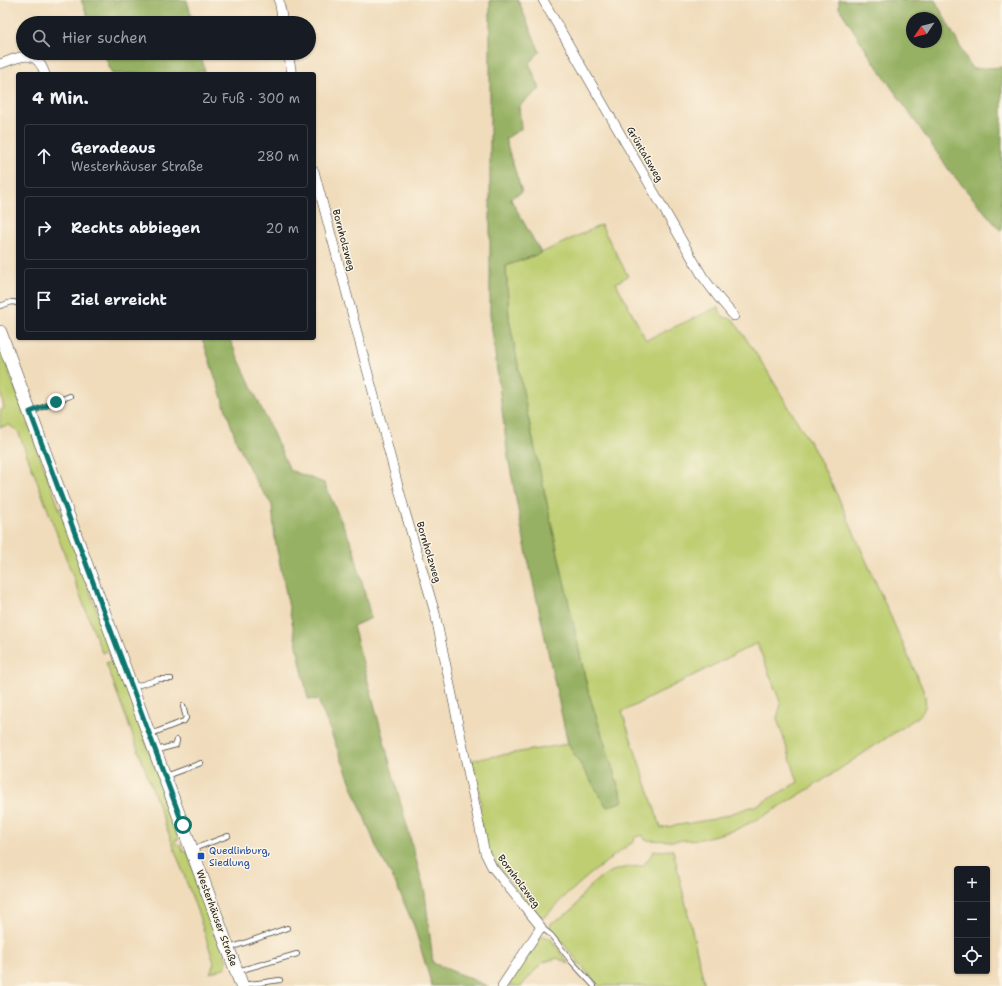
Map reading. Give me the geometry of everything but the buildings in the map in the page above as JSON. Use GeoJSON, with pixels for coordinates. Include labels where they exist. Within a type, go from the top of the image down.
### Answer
{"type":"FeatureCollection","features":[{"type":"Feature","properties":{"kind":"main road","name":"Westerhäuser Straße"},"geometry":{"type":"LineString","coordinates":[[0,332],[242,986]]}},
{"type":"Feature","properties":{"kind":"street"},"geometry":{"type":"LineString","coordinates":[[279,0],[282,16]]}},
{"type":"Feature","properties":{"kind":"street","name":"Grüntalsweg"},"geometry":{"type":"LineString","coordinates":[[543,0],[703,277],[734,316]]}},
{"type":"Feature","properties":{"kind":"street"},"geometry":{"type":"LineString","coordinates":[[0,64],[16,59]]}},
{"type":"Feature","properties":{"kind":"street"},"geometry":{"type":"LineString","coordinates":[[37,60],[44,72]]}},
{"type":"Feature","properties":{"kind":"street"},"geometry":{"type":"LineString","coordinates":[[289,60],[292,72]]}},
{"type":"Feature","properties":{"kind":"street","name":"Bornholzweg"},"geometry":{"type":"LineString","coordinates":[[316,178],[404,508],[435,613],[485,853],[492,867],[541,927]]}},
{"type":"Feature","properties":{"kind":"street"},"geometry":{"type":"LineString","coordinates":[[502,986],[541,927]]}},
{"type":"Feature","properties":{"kind":"lane"},"geometry":{"type":"LineString","coordinates":[[0,306],[12,302],[16,303]]}},
{"type":"Feature","properties":{"kind":"lane"},"geometry":{"type":"LineString","coordinates":[[30,412],[70,396]]}},
{"type":"Feature","properties":{"kind":"lane"},"geometry":{"type":"LineString","coordinates":[[132,688],[158,679],[171,679]]}},
{"type":"Feature","properties":{"kind":"lane"},"geometry":{"type":"LineString","coordinates":[[149,734],[184,721],[186,718],[183,706]]}},
{"type":"Feature","properties":{"kind":"lane"},"geometry":{"type":"LineString","coordinates":[[155,751],[176,746],[176,740]]}},
{"type":"Feature","properties":{"kind":"lane"},"geometry":{"type":"LineString","coordinates":[[164,776],[201,763]]}},
{"type":"Feature","properties":{"kind":"lane"},"geometry":{"type":"LineString","coordinates":[[192,850],[228,836]]}},
{"type":"Feature","properties":{"kind":"lane"},"geometry":{"type":"LineString","coordinates":[[541,927],[551,935],[572,962],[594,986]]}},
{"type":"Feature","properties":{"kind":"lane"},"geometry":{"type":"LineString","coordinates":[[228,949],[287,928]]}},
{"type":"Feature","properties":{"kind":"lane"},"geometry":{"type":"LineString","coordinates":[[237,971],[297,954]]}},
{"type":"Feature","properties":{"kind":"lane"},"geometry":{"type":"LineString","coordinates":[[242,986],[280,980]]}},
{"type":"Feature","properties":{"kind":"green space"},"geometry":{"type":"Polygon","coordinates":[[[81,0],[187,0],[191,16],[88,16],[81,0]]]}},
{"type":"Feature","properties":{"kind":"green space"},"geometry":{"type":"Polygon","coordinates":[[[490,0],[518,0],[540,52],[529,63],[540,89],[519,106],[521,129],[505,139],[522,192],[510,198],[541,253],[506,266],[509,318],[527,412],[588,691],[623,801],[607,807],[568,744],[522,531],[508,457],[490,314],[490,0]]]}},
{"type":"Feature","properties":{"kind":"green space"},"geometry":{"type":"Polygon","coordinates":[[[839,0],[935,0],[941,12],[906,12],[906,48],[942,48],[942,13],[972,69],[1002,67],[1002,229],[1000,230],[949,170],[878,68],[839,8],[839,0]]]}},
{"type":"Feature","properties":{"kind":"green space"},"geometry":{"type":"Polygon","coordinates":[[[107,60],[202,60],[205,71],[191,72],[111,72],[107,60]]]}},
{"type":"Feature","properties":{"kind":"green space"},"geometry":{"type":"Polygon","coordinates":[[[601,225],[628,276],[616,283],[646,340],[718,307],[723,317],[733,319],[766,369],[816,453],[839,499],[924,692],[926,703],[923,712],[918,717],[814,786],[764,816],[735,830],[701,839],[672,841],[645,840],[643,835],[635,837],[634,842],[588,876],[562,899],[545,917],[540,916],[516,889],[494,861],[486,847],[478,811],[481,804],[472,760],[568,744],[607,807],[623,801],[588,691],[527,412],[509,318],[506,266],[541,253],[601,225]],[[757,643],[622,712],[661,828],[714,819],[760,804],[798,782],[777,718],[781,704],[757,643]]]}},
{"type":"Feature","properties":{"kind":"green space"},"geometry":{"type":"Polygon","coordinates":[[[203,340],[230,340],[290,470],[324,483],[353,547],[371,618],[353,626],[425,893],[433,963],[488,986],[432,986],[414,926],[395,882],[377,849],[318,700],[308,699],[275,540],[272,505],[256,482],[237,443],[203,340]]]}},
{"type":"Feature","properties":{"kind":"green space"},"geometry":{"type":"Polygon","coordinates":[[[0,347],[111,649],[102,653],[18,431],[9,425],[0,427],[0,411],[4,408],[0,390],[0,347]]]}},
{"type":"Feature","properties":{"kind":"green space"},"geometry":{"type":"Polygon","coordinates":[[[115,659],[178,829],[175,830],[179,839],[175,840],[177,846],[181,845],[183,852],[187,851],[227,961],[226,967],[210,973],[214,963],[199,916],[106,663],[115,659]]]}},
{"type":"Feature","properties":{"kind":"green space"},"geometry":{"type":"Polygon","coordinates":[[[673,850],[705,986],[599,986],[550,927],[551,923],[572,910],[581,896],[604,875],[618,869],[643,866],[654,851],[673,850]]]}},
{"type":"Feature","properties":{"kind":"green space"},"geometry":{"type":"Polygon","coordinates":[[[543,936],[550,938],[569,964],[557,958],[542,963],[521,986],[508,986],[538,939],[543,936]]]}},
{"type":"Feature","properties":{"kind":"place","name":"Quedlinburg, Siedlung"},"geometry":{"type":"Point","coordinates":[201,856]}},
{"type":"Feature","properties":{"kind":"route"},"geometry":{"type":"LineString","coordinates":[[56,402],[30,412],[183,825]]}}]}
